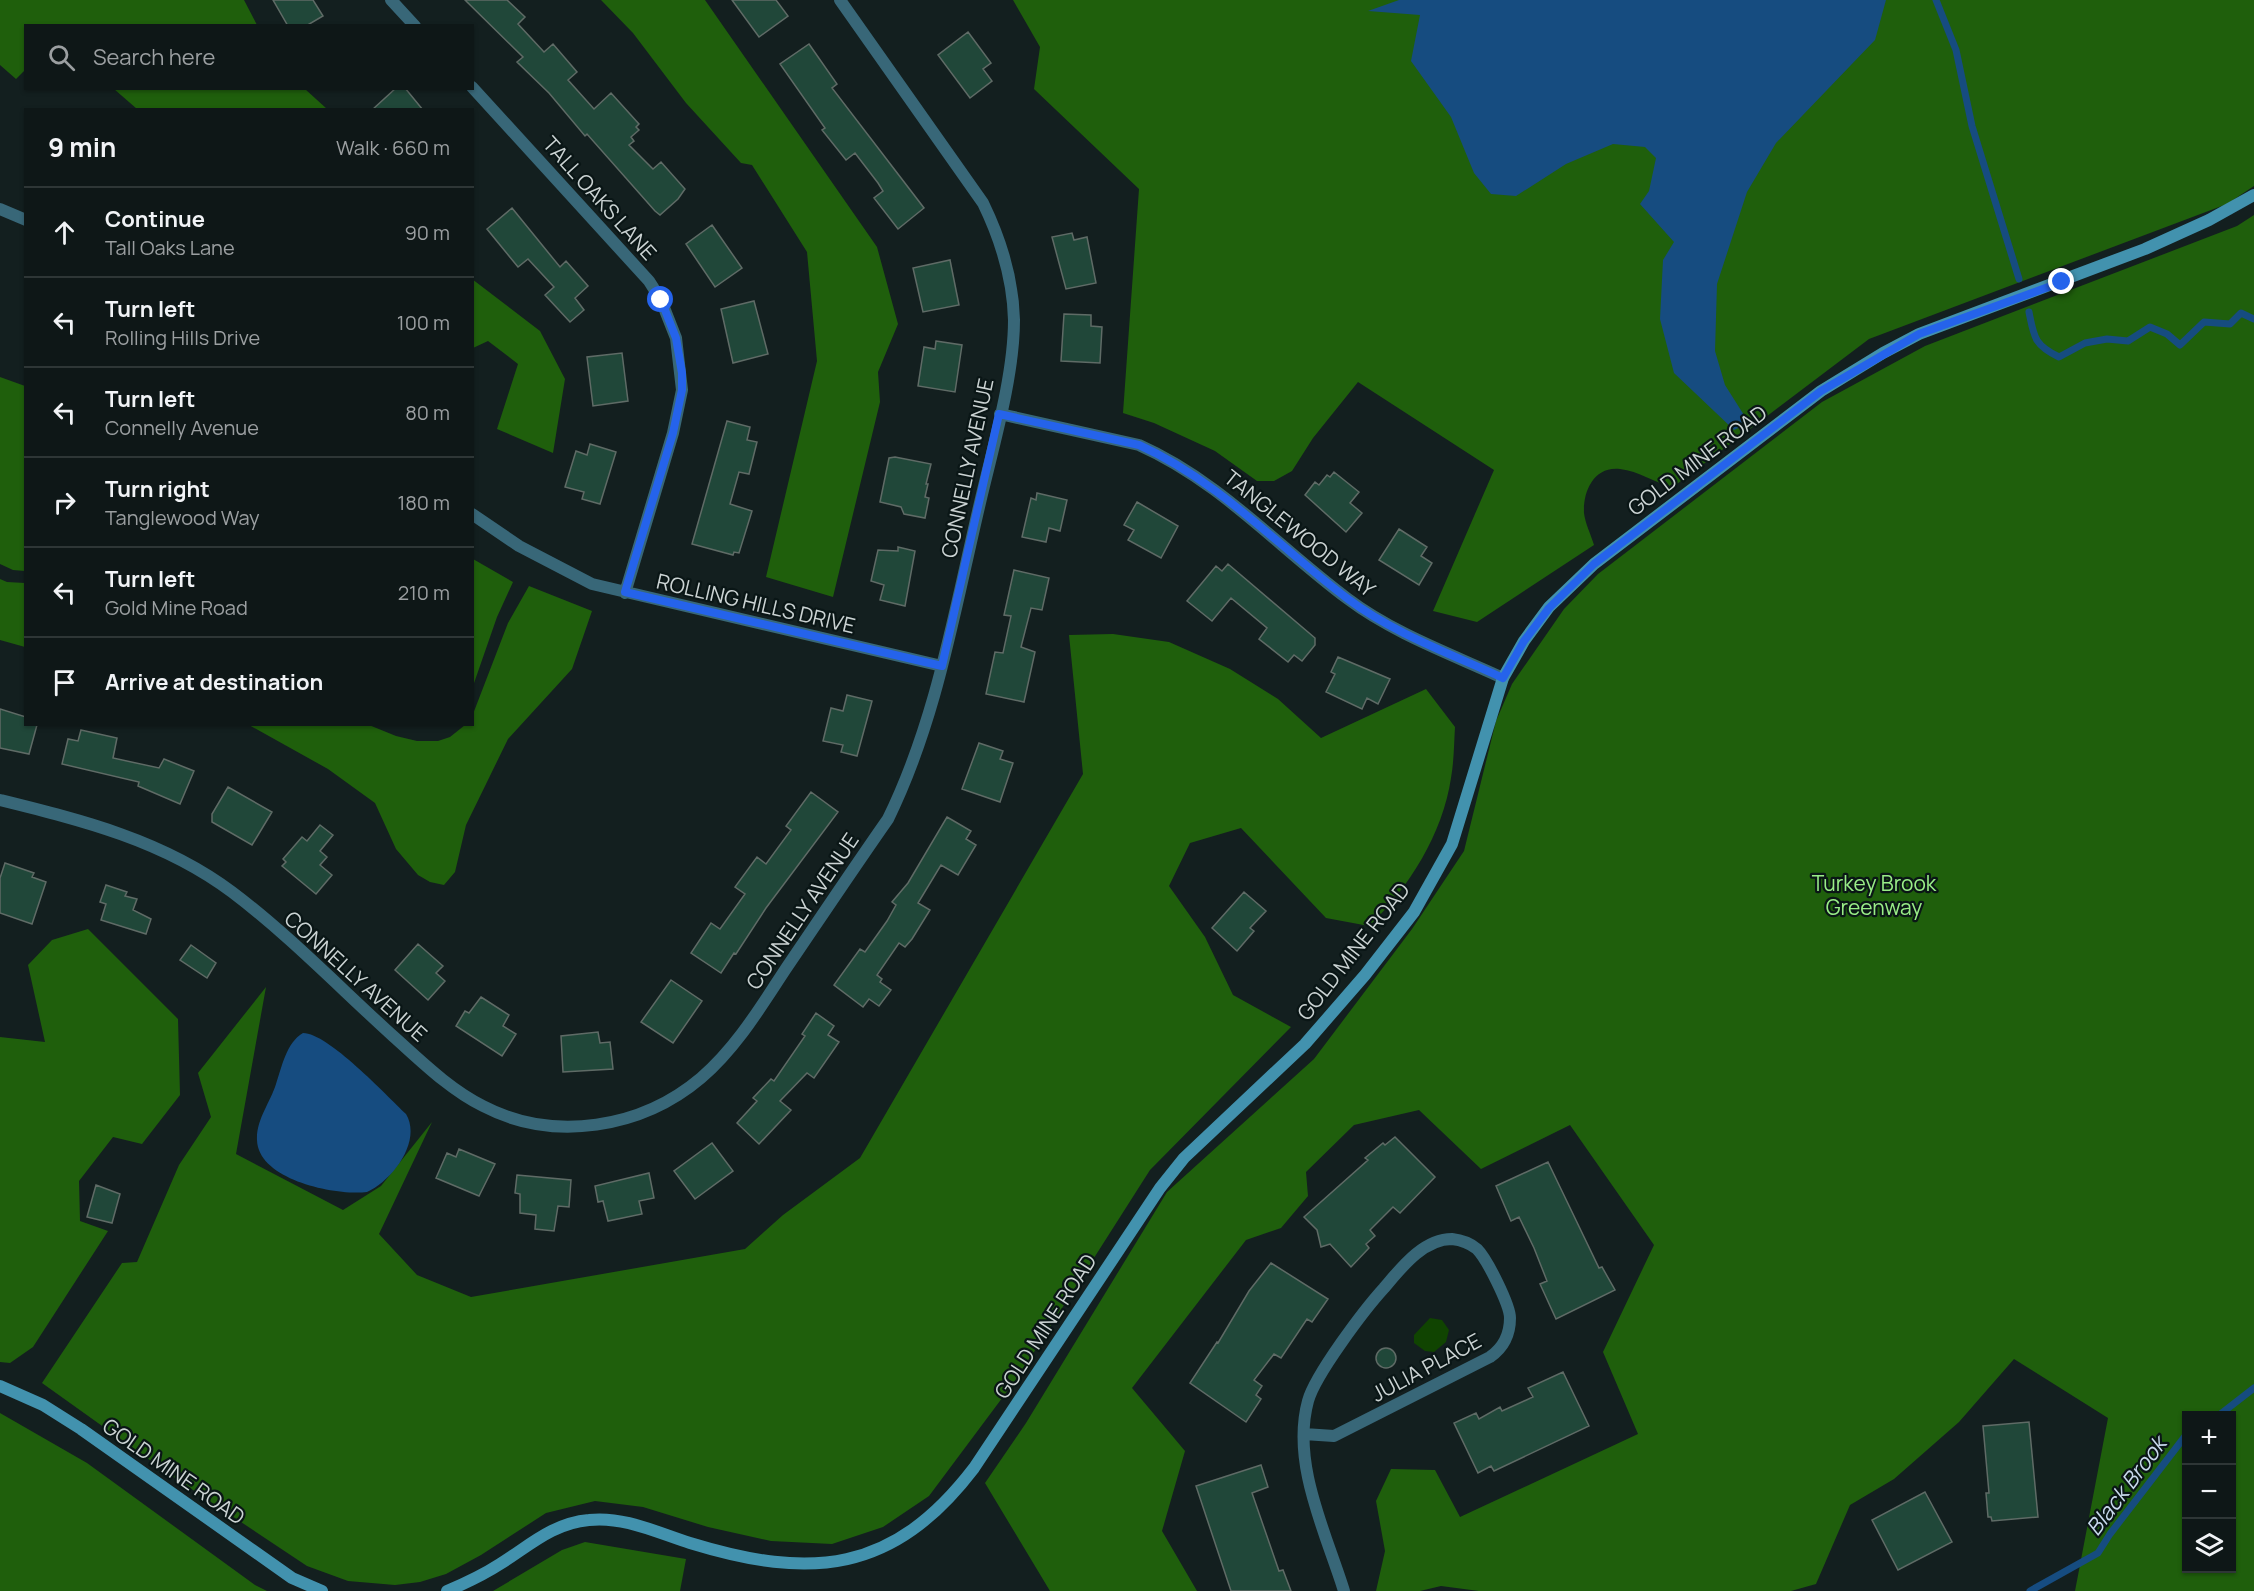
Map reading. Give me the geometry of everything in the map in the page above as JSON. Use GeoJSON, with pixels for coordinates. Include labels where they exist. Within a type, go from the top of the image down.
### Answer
{"type":"FeatureCollection","features":[{"type":"Feature","properties":{"kind":"street"},"geometry":{"type":"LineString","coordinates":[[390,0],[413,24]]}},
{"type":"Feature","properties":{"kind":"street","name":"CONNELLY AVENUE"},"geometry":{"type":"LineString","coordinates":[[0,800],[92,823],[128,836],[204,873],[232,892],[445,1081],[484,1107],[535,1123],[598,1125],[633,1118],[659,1107],[685,1091],[726,1055],[888,819],[918,751],[942,666],[1013,344],[1013,296],[1006,262],[997,232],[983,203],[840,0]]}},
{"type":"Feature","properties":{"kind":"street","name":"TALL OAKS LANE"},"geometry":{"type":"LineString","coordinates":[[474,89],[649,281],[661,300],[676,338],[682,373],[678,412],[625,592]]}},
{"type":"Feature","properties":{"kind":"street","name":"GOLD MINE ROAD"},"geometry":{"type":"LineString","coordinates":[[447,1591],[478,1578],[546,1533],[578,1521],[623,1522],[717,1551],[772,1562],[817,1565],[839,1562],[884,1547],[918,1527],[939,1510],[974,1468],[1160,1188],[1184,1158],[1305,1044],[1365,975],[1414,912],[1452,844],[1503,678],[1545,613],[1594,564],[1821,391],[1919,334],[2145,249],[2209,220],[2254,195]]}},
{"type":"Feature","properties":{"kind":"street"},"geometry":{"type":"LineString","coordinates":[[0,209],[24,219]]}},
{"type":"Feature","properties":{"kind":"street","name":"TANGLEWOOD WAY"},"geometry":{"type":"LineString","coordinates":[[999,414],[1139,445],[1161,455],[1199,478],[1341,594],[1368,613],[1503,678]]}},
{"type":"Feature","properties":{"kind":"street","name":"ROLLING HILLS DRIVE"},"geometry":{"type":"LineString","coordinates":[[474,515],[539,558],[592,584],[942,666]]}},
{"type":"Feature","properties":{"kind":"street","name":"JULIA PLACE"},"geometry":{"type":"LineString","coordinates":[[1304,1434],[1334,1436],[1490,1357],[1500,1348],[1508,1331],[1509,1312],[1478,1250],[1457,1240],[1439,1241],[1420,1251],[1400,1270],[1355,1324],[1312,1391],[1307,1407],[1304,1434],[1308,1479],[1344,1591]]}},
{"type":"Feature","properties":{"kind":"street","name":"GOLD MINE ROAD"},"geometry":{"type":"LineString","coordinates":[[0,1386],[43,1405],[81,1429],[292,1578],[322,1591]]}},
{"type":"Feature","properties":{"kind":"green space"},"geometry":{"type":"Polygon","coordinates":[[[0,0],[244,0],[256,24],[24,24],[24,71],[16,79],[0,65],[0,0]]]}},
{"type":"Feature","properties":{"kind":"green space"},"geometry":{"type":"Polygon","coordinates":[[[601,0],[705,0],[877,247],[898,324],[878,372],[880,402],[833,597],[766,577],[817,361],[807,252],[752,165],[741,163],[686,103],[633,33],[601,0]]]}},
{"type":"Feature","properties":{"kind":"green space"},"geometry":{"type":"Polygon","coordinates":[[[1013,0],[2254,0],[2254,186],[2227,204],[1869,339],[1673,487],[1627,470],[1611,469],[1603,472],[1592,482],[1584,505],[1585,517],[1594,545],[1477,622],[1433,611],[1494,470],[1358,382],[1313,438],[1292,471],[1274,481],[1257,481],[1215,451],[1154,423],[1123,413],[1139,189],[1034,89],[1040,47],[1013,0]]]}},
{"type":"Feature","properties":{"kind":"green space"},"geometry":{"type":"Polygon","coordinates":[[[115,90],[306,90],[326,108],[136,108],[115,90]]]}},
{"type":"Feature","properties":{"kind":"green space","name":"Turkey Brook Greenway"},"geometry":{"type":"Polygon","coordinates":[[[2254,215],[2254,1591],[2075,1591],[2108,1418],[2014,1359],[1959,1422],[1894,1479],[1850,1505],[1816,1584],[1791,1591],[1479,1591],[1441,1586],[1420,1591],[1376,1591],[1385,1551],[1376,1501],[1391,1469],[1435,1470],[1460,1517],[1638,1434],[1603,1352],[1654,1245],[1570,1125],[1481,1169],[1419,1110],[1354,1125],[1306,1172],[1308,1196],[1281,1228],[1246,1240],[1132,1388],[1185,1451],[1162,1531],[1197,1591],[1050,1591],[985,1483],[1026,1423],[1167,1192],[1314,1059],[1412,929],[1464,851],[1496,721],[1512,684],[1564,609],[1598,574],[1822,402],[1925,346],[2237,226],[2254,215]]]}},
{"type":"Feature","properties":{"kind":"green space"},"geometry":{"type":"Polygon","coordinates":[[[474,281],[540,331],[565,379],[553,453],[497,429],[518,364],[488,341],[474,348],[474,281]]]}},
{"type":"Feature","properties":{"kind":"green space"},"geometry":{"type":"Polygon","coordinates":[[[0,377],[24,386],[24,571],[13,570],[0,564],[0,377]]]}},
{"type":"Feature","properties":{"kind":"green space"},"geometry":{"type":"Polygon","coordinates":[[[474,560],[513,582],[497,617],[474,683],[474,560]]]}},
{"type":"Feature","properties":{"kind":"green space"},"geometry":{"type":"Polygon","coordinates":[[[0,579],[7,582],[24,583],[24,647],[0,640],[0,579]]]}},
{"type":"Feature","properties":{"kind":"green space"},"geometry":{"type":"Polygon","coordinates":[[[529,586],[592,611],[572,669],[508,739],[466,825],[455,872],[444,885],[430,882],[418,875],[396,849],[375,803],[328,769],[251,726],[371,726],[396,736],[417,741],[438,741],[450,737],[464,726],[474,726],[474,711],[508,623],[529,586]]]}},
{"type":"Feature","properties":{"kind":"green space"},"geometry":{"type":"Polygon","coordinates":[[[1113,634],[1169,642],[1230,669],[1278,699],[1321,738],[1426,689],[1455,727],[1453,765],[1447,799],[1422,858],[1398,895],[1369,926],[1326,918],[1241,828],[1190,843],[1169,886],[1205,937],[1233,995],[1291,1027],[1150,1170],[1020,1374],[929,1496],[883,1527],[832,1544],[771,1541],[708,1527],[643,1507],[595,1501],[546,1513],[481,1555],[446,1574],[420,1582],[395,1585],[348,1581],[307,1566],[175,1478],[42,1383],[122,1263],[137,1262],[179,1165],[211,1117],[198,1073],[266,987],[236,1154],[343,1210],[381,1186],[432,1122],[379,1234],[417,1275],[471,1297],[745,1249],[783,1215],[860,1158],[1083,774],[1069,635],[1113,634]]]}},
{"type":"Feature","properties":{"kind":"green space"},"geometry":{"type":"Polygon","coordinates":[[[88,929],[178,1019],[180,1095],[142,1144],[113,1137],[79,1181],[80,1221],[108,1231],[33,1347],[10,1363],[0,1362],[0,1037],[45,1042],[28,965],[52,940],[88,929]]]}},
{"type":"Feature","properties":{"kind":"green space"},"geometry":{"type":"Polygon","coordinates":[[[1430,1318],[1442,1320],[1449,1330],[1446,1342],[1434,1352],[1425,1351],[1414,1343],[1414,1335],[1430,1318]]]}},
{"type":"Feature","properties":{"kind":"green space"},"geometry":{"type":"Polygon","coordinates":[[[0,1413],[87,1463],[255,1585],[267,1591],[0,1591],[0,1413]]]}},
{"type":"Feature","properties":{"kind":"green space"},"geometry":{"type":"Polygon","coordinates":[[[585,1542],[686,1559],[680,1591],[493,1591],[562,1550],[585,1542]]]}},
{"type":"Feature","properties":{"kind":"water"},"geometry":{"type":"Polygon","coordinates":[[[1399,0],[1886,0],[1875,40],[1776,143],[1747,192],[1717,284],[1715,351],[1725,385],[1749,423],[1734,430],[1674,373],[1660,319],[1663,260],[1674,242],[1640,204],[1649,191],[1656,158],[1645,147],[1613,144],[1566,164],[1516,196],[1491,194],[1474,173],[1451,117],[1411,61],[1420,15],[1368,11],[1399,0]]]}},
{"type":"Feature","properties":{"kind":"water"},"geometry":{"type":"Polygon","coordinates":[[[303,1033],[327,1043],[341,1054],[406,1114],[410,1125],[410,1136],[402,1159],[386,1179],[367,1192],[337,1191],[301,1182],[270,1166],[261,1154],[257,1133],[261,1119],[289,1049],[297,1037],[303,1033]]]}},
{"type":"Feature","properties":{"kind":"building"},"geometry":{"type":"Polygon","coordinates":[[[273,0],[313,0],[323,16],[309,24],[287,24],[273,0]]]}},
{"type":"Feature","properties":{"kind":"building"},"geometry":{"type":"Polygon","coordinates":[[[465,0],[507,0],[525,17],[518,24],[544,52],[553,44],[577,72],[568,80],[594,109],[611,93],[639,124],[636,127],[639,130],[631,137],[634,141],[629,145],[653,169],[661,162],[685,189],[678,199],[660,215],[655,211],[587,134],[585,136],[549,93],[517,62],[523,57],[465,0]]]}},
{"type":"Feature","properties":{"kind":"building"},"geometry":{"type":"Polygon","coordinates":[[[732,0],[776,0],[788,16],[759,37],[732,0]]]}},
{"type":"Feature","properties":{"kind":"building"},"geometry":{"type":"Polygon","coordinates":[[[968,32],[991,63],[983,69],[992,81],[970,98],[938,55],[968,32]]]}},
{"type":"Feature","properties":{"kind":"building"},"geometry":{"type":"Polygon","coordinates":[[[809,44],[837,84],[832,88],[924,208],[898,229],[874,198],[883,191],[878,183],[855,153],[846,160],[822,130],[825,128],[780,64],[809,44]]]}},
{"type":"Feature","properties":{"kind":"building"},"geometry":{"type":"Polygon","coordinates":[[[394,90],[407,90],[421,108],[374,108],[394,90]]]}},
{"type":"Feature","properties":{"kind":"building"},"geometry":{"type":"Polygon","coordinates":[[[512,208],[560,267],[566,261],[588,286],[575,298],[584,310],[570,322],[545,295],[554,287],[528,259],[518,267],[487,229],[512,208]]]}},
{"type":"Feature","properties":{"kind":"building"},"geometry":{"type":"Polygon","coordinates":[[[712,225],[742,268],[715,287],[686,244],[712,225]]]}},
{"type":"Feature","properties":{"kind":"building"},"geometry":{"type":"Polygon","coordinates":[[[1072,233],[1074,240],[1087,237],[1096,283],[1066,289],[1052,237],[1072,233]]]}},
{"type":"Feature","properties":{"kind":"building"},"geometry":{"type":"Polygon","coordinates":[[[950,260],[959,305],[923,312],[913,268],[950,260]]]}},
{"type":"Feature","properties":{"kind":"building"},"geometry":{"type":"Polygon","coordinates":[[[754,301],[768,354],[733,363],[721,309],[754,301]]]}},
{"type":"Feature","properties":{"kind":"building"},"geometry":{"type":"Polygon","coordinates":[[[1064,314],[1091,315],[1091,326],[1102,327],[1100,363],[1061,361],[1064,314]]]}},
{"type":"Feature","properties":{"kind":"building"},"geometry":{"type":"Polygon","coordinates":[[[936,341],[962,345],[955,392],[918,386],[924,347],[935,349],[936,341]]]}},
{"type":"Feature","properties":{"kind":"building"},"geometry":{"type":"Polygon","coordinates":[[[622,353],[628,401],[593,406],[587,357],[622,353]]]}},
{"type":"Feature","properties":{"kind":"building"},"geometry":{"type":"Polygon","coordinates":[[[727,421],[750,427],[747,440],[757,442],[749,474],[739,472],[730,504],[752,511],[739,553],[734,552],[733,555],[692,544],[727,421]]]}},
{"type":"Feature","properties":{"kind":"building"},"geometry":{"type":"Polygon","coordinates":[[[590,444],[616,452],[600,504],[582,499],[584,492],[565,487],[576,451],[587,455],[590,444]]]}},
{"type":"Feature","properties":{"kind":"building"},"geometry":{"type":"Polygon","coordinates":[[[895,457],[931,464],[926,484],[928,484],[925,497],[929,498],[925,518],[904,514],[901,507],[880,502],[889,458],[895,457]]]}},
{"type":"Feature","properties":{"kind":"building"},"geometry":{"type":"Polygon","coordinates":[[[1334,472],[1359,492],[1350,503],[1362,513],[1346,532],[1305,495],[1315,482],[1319,485],[1327,475],[1330,477],[1334,472]]]}},
{"type":"Feature","properties":{"kind":"building"},"geometry":{"type":"Polygon","coordinates":[[[1037,493],[1067,500],[1060,531],[1049,528],[1046,542],[1022,537],[1031,498],[1036,500],[1037,493]]]}},
{"type":"Feature","properties":{"kind":"building"},"geometry":{"type":"Polygon","coordinates":[[[1137,502],[1178,526],[1161,558],[1128,540],[1134,530],[1124,525],[1137,502]]]}},
{"type":"Feature","properties":{"kind":"building"},"geometry":{"type":"Polygon","coordinates":[[[1399,529],[1427,547],[1421,556],[1432,563],[1419,585],[1379,560],[1399,529]]]}},
{"type":"Feature","properties":{"kind":"building"},"geometry":{"type":"Polygon","coordinates":[[[898,547],[915,551],[905,606],[880,600],[884,585],[871,581],[878,550],[898,551],[898,547]]]}},
{"type":"Feature","properties":{"kind":"building"},"geometry":{"type":"Polygon","coordinates":[[[1228,564],[1315,638],[1315,645],[1302,661],[1294,655],[1288,662],[1259,639],[1267,628],[1231,598],[1212,621],[1187,601],[1216,566],[1222,571],[1228,564]]]}},
{"type":"Feature","properties":{"kind":"building"},"geometry":{"type":"Polygon","coordinates":[[[1014,570],[1049,578],[1042,610],[1031,608],[1021,647],[1035,652],[1024,702],[986,694],[995,652],[1003,653],[1011,616],[1004,615],[1014,570]]]}},
{"type":"Feature","properties":{"kind":"building"},"geometry":{"type":"Polygon","coordinates":[[[1338,657],[1390,679],[1378,704],[1367,698],[1362,709],[1326,692],[1335,674],[1331,672],[1338,657]]]}},
{"type":"Feature","properties":{"kind":"building"},"geometry":{"type":"Polygon","coordinates":[[[847,695],[872,701],[857,756],[841,752],[843,745],[823,741],[831,708],[843,711],[847,695]]]}},
{"type":"Feature","properties":{"kind":"building"},"geometry":{"type":"Polygon","coordinates":[[[0,709],[24,716],[24,726],[37,726],[29,754],[0,748],[0,709]]]}},
{"type":"Feature","properties":{"kind":"building"},"geometry":{"type":"Polygon","coordinates":[[[81,730],[117,738],[113,758],[159,768],[164,759],[194,771],[180,804],[138,786],[139,782],[62,764],[68,739],[78,741],[81,730]]]}},
{"type":"Feature","properties":{"kind":"building"},"geometry":{"type":"Polygon","coordinates":[[[979,743],[1003,751],[1000,759],[1013,763],[1000,802],[962,789],[979,743]]]}},
{"type":"Feature","properties":{"kind":"building"},"geometry":{"type":"Polygon","coordinates":[[[228,787],[272,812],[252,845],[212,822],[212,814],[228,787]]]}},
{"type":"Feature","properties":{"kind":"building"},"geometry":{"type":"Polygon","coordinates":[[[811,792],[838,812],[766,908],[721,973],[691,953],[711,923],[720,929],[745,894],[735,887],[757,857],[766,864],[791,830],[786,826],[811,792]]]}},
{"type":"Feature","properties":{"kind":"building"},"geometry":{"type":"Polygon","coordinates":[[[947,817],[971,831],[966,839],[976,845],[958,875],[941,865],[918,903],[930,910],[912,939],[905,947],[899,943],[877,975],[882,979],[880,982],[891,990],[879,1006],[869,999],[863,1007],[834,985],[860,949],[865,952],[887,921],[896,905],[892,902],[908,883],[947,817]]]}},
{"type":"Feature","properties":{"kind":"building"},"geometry":{"type":"Polygon","coordinates":[[[320,825],[333,835],[320,851],[327,857],[320,865],[332,875],[316,894],[282,866],[286,862],[283,859],[302,837],[307,841],[320,825]]]}},
{"type":"Feature","properties":{"kind":"building"},"geometry":{"type":"Polygon","coordinates":[[[5,863],[34,873],[32,877],[46,882],[32,924],[0,913],[0,878],[5,863]]]}},
{"type":"Feature","properties":{"kind":"building"},"geometry":{"type":"Polygon","coordinates":[[[106,885],[127,892],[125,896],[137,899],[133,910],[151,919],[146,934],[101,920],[106,904],[100,902],[106,885]]]}},
{"type":"Feature","properties":{"kind":"building"},"geometry":{"type":"Polygon","coordinates":[[[1244,892],[1266,911],[1250,928],[1254,931],[1237,951],[1212,928],[1244,892]]]}},
{"type":"Feature","properties":{"kind":"building"},"geometry":{"type":"Polygon","coordinates":[[[418,944],[443,966],[436,973],[445,981],[428,1000],[395,970],[418,944]]]}},
{"type":"Feature","properties":{"kind":"building"},"geometry":{"type":"Polygon","coordinates":[[[191,945],[216,963],[207,978],[180,960],[191,945]]]}},
{"type":"Feature","properties":{"kind":"building"},"geometry":{"type":"Polygon","coordinates":[[[671,980],[702,1001],[673,1043],[641,1022],[671,980]]]}},
{"type":"Feature","properties":{"kind":"building"},"geometry":{"type":"Polygon","coordinates":[[[481,997],[509,1015],[503,1026],[516,1034],[502,1056],[456,1026],[465,1011],[469,1013],[481,997]]]}},
{"type":"Feature","properties":{"kind":"building"},"geometry":{"type":"Polygon","coordinates":[[[816,1013],[834,1026],[828,1035],[839,1042],[814,1078],[807,1073],[780,1101],[791,1110],[759,1144],[737,1123],[757,1101],[753,1098],[771,1079],[774,1081],[805,1036],[802,1034],[816,1013]]]}},
{"type":"Feature","properties":{"kind":"building"},"geometry":{"type":"Polygon","coordinates":[[[598,1032],[600,1043],[610,1042],[613,1069],[563,1072],[561,1036],[598,1032]]]}},
{"type":"Feature","properties":{"kind":"building"},"geometry":{"type":"Polygon","coordinates":[[[1395,1137],[1435,1177],[1400,1213],[1393,1207],[1370,1230],[1375,1236],[1366,1244],[1369,1248],[1351,1267],[1330,1244],[1321,1247],[1317,1230],[1304,1217],[1368,1160],[1365,1158],[1383,1143],[1385,1145],[1395,1137]]]}},
{"type":"Feature","properties":{"kind":"building"},"geometry":{"type":"Polygon","coordinates":[[[712,1143],[733,1171],[695,1199],[674,1171],[712,1143]]]}},
{"type":"Feature","properties":{"kind":"building"},"geometry":{"type":"Polygon","coordinates":[[[459,1149],[495,1164],[479,1196],[436,1178],[447,1153],[456,1157],[459,1149]]]}},
{"type":"Feature","properties":{"kind":"building"},"geometry":{"type":"Polygon","coordinates":[[[1548,1162],[1599,1268],[1602,1267],[1615,1290],[1556,1319],[1540,1284],[1547,1281],[1534,1248],[1519,1217],[1511,1221],[1496,1186],[1548,1162]]]}},
{"type":"Feature","properties":{"kind":"building"},"geometry":{"type":"Polygon","coordinates":[[[649,1173],[654,1198],[639,1201],[642,1214],[608,1221],[603,1201],[598,1202],[595,1186],[649,1173]]]}},
{"type":"Feature","properties":{"kind":"building"},"geometry":{"type":"Polygon","coordinates":[[[517,1175],[571,1180],[569,1207],[558,1206],[554,1231],[535,1229],[536,1215],[520,1213],[520,1194],[515,1193],[517,1175]]]}},
{"type":"Feature","properties":{"kind":"building"},"geometry":{"type":"Polygon","coordinates":[[[96,1185],[120,1194],[112,1223],[87,1217],[96,1185]]]}},
{"type":"Feature","properties":{"kind":"building"},"geometry":{"type":"Polygon","coordinates":[[[1271,1263],[1328,1299],[1312,1322],[1307,1319],[1281,1358],[1274,1354],[1254,1380],[1262,1386],[1256,1395],[1261,1399],[1246,1422],[1190,1383],[1218,1343],[1249,1291],[1271,1263]]]}},
{"type":"Feature","properties":{"kind":"building"},"geometry":{"type":"Polygon","coordinates":[[[1386,1348],[1393,1351],[1396,1358],[1393,1365],[1386,1368],[1379,1365],[1376,1358],[1379,1351],[1386,1348]]]}},
{"type":"Feature","properties":{"kind":"building"},"geometry":{"type":"Polygon","coordinates":[[[1563,1372],[1589,1426],[1494,1471],[1491,1466],[1478,1473],[1454,1423],[1476,1413],[1479,1419],[1500,1407],[1502,1411],[1533,1397],[1528,1388],[1563,1372]]]}},
{"type":"Feature","properties":{"kind":"building"},"geometry":{"type":"Polygon","coordinates":[[[2029,1422],[2038,1517],[1992,1521],[1991,1517],[1988,1517],[1986,1493],[1989,1493],[1983,1426],[2029,1422]]]}},
{"type":"Feature","properties":{"kind":"building"},"geometry":{"type":"Polygon","coordinates":[[[1261,1465],[1268,1487],[1252,1493],[1279,1571],[1283,1570],[1291,1591],[1231,1591],[1196,1486],[1261,1465]]]}},
{"type":"Feature","properties":{"kind":"building"},"geometry":{"type":"Polygon","coordinates":[[[1925,1492],[1952,1542],[1898,1570],[1872,1520],[1925,1492]]]}},
{"type":"Feature","properties":{"kind":"waterway"},"geometry":{"type":"LineString","coordinates":[[1936,0],[1956,50],[1972,126],[2019,279]]}},
{"type":"Feature","properties":{"kind":"waterway"},"geometry":{"type":"LineString","coordinates":[[2029,312],[2036,339],[2044,348],[2059,357],[2085,343],[2107,339],[2128,341],[2150,327],[2167,334],[2180,345],[2204,322],[2230,324],[2241,313],[2254,319]]}},
{"type":"Feature","properties":{"kind":"waterway","name":"Black Brook"},"geometry":{"type":"LineString","coordinates":[[2224,1411],[2254,1388]]}},
{"type":"Feature","properties":{"kind":"waterway","name":"Black Brook"},"geometry":{"type":"LineString","coordinates":[[2030,1591],[2098,1553],[2182,1440]]}},
{"type":"Feature","properties":{"kind":"route"},"geometry":{"type":"LineString","coordinates":[[661,300],[676,338],[682,373],[682,390],[673,433],[625,592],[942,666],[999,414],[1139,445],[1161,455],[1199,478],[1368,613],[1503,678],[1524,641],[1549,608],[1594,564],[1821,391],[1919,334],[2062,282]]}}]}
